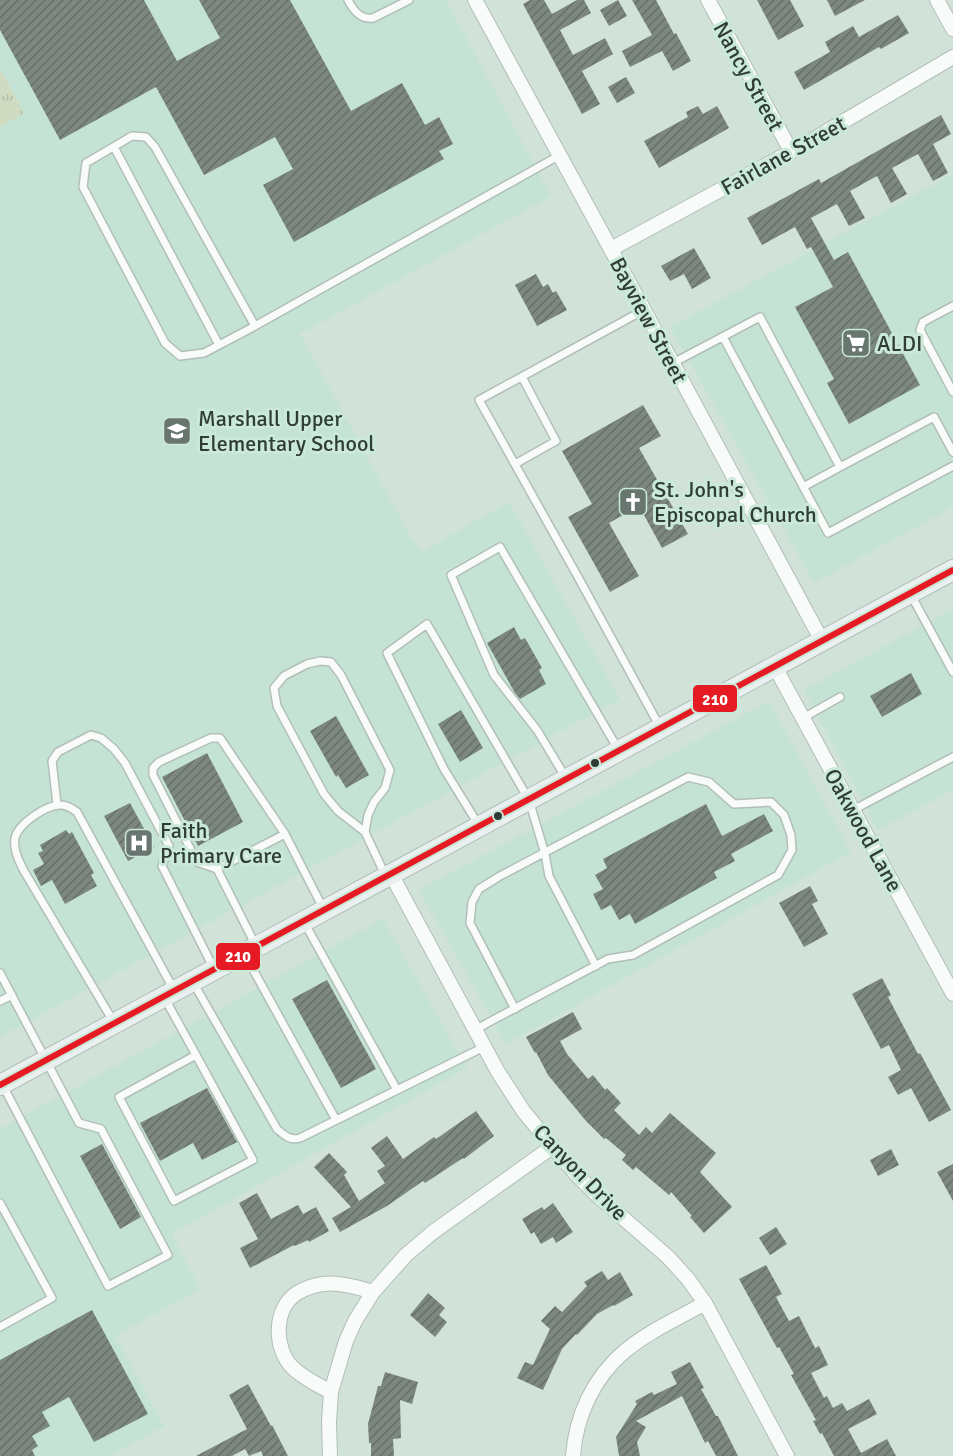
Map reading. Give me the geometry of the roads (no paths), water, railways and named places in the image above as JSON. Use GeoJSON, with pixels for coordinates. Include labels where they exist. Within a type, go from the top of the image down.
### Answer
{"type":"FeatureCollection","features":[{"type":"Feature","properties":{"kind":"main road"},"geometry":{"type":"LineString","coordinates":[[1,1084],[953,570]]}},
{"type":"Feature","properties":{"kind":"street","name":"Bayview Street"},"geometry":{"type":"LineString","coordinates":[[475,0],[822,641]]}},
{"type":"Feature","properties":{"kind":"street","name":"Nancy Street"},"geometry":{"type":"LineString","coordinates":[[708,0],[791,151]]}},
{"type":"Feature","properties":{"kind":"street"},"geometry":{"type":"LineString","coordinates":[[937,0],[953,29]]}},
{"type":"Feature","properties":{"kind":"street","name":"Fairlane Street"},"geometry":{"type":"LineString","coordinates":[[611,249],[791,151],[953,57]]}},
{"type":"Feature","properties":{"kind":"street","name":"Oakwood Lane"},"geometry":{"type":"LineString","coordinates":[[775,667],[953,994]]}},
{"type":"Feature","properties":{"kind":"street","name":"Canyon Drive"},"geometry":{"type":"LineString","coordinates":[[389,876],[498,1072],[524,1112],[575,1173],[668,1257],[688,1280],[705,1303],[788,1456]]}},
{"type":"Feature","properties":{"kind":"street"},"geometry":{"type":"LineString","coordinates":[[330,1456],[331,1392],[346,1341],[373,1292],[406,1255],[433,1232],[552,1147]]}},
{"type":"Feature","properties":{"kind":"street"},"geometry":{"type":"LineString","coordinates":[[331,1392],[301,1375],[291,1366],[278,1340],[279,1320],[295,1294],[306,1289],[324,1284],[351,1285],[373,1292]]}},
{"type":"Feature","properties":{"kind":"street"},"geometry":{"type":"LineString","coordinates":[[573,1456],[574,1438],[583,1408],[605,1372],[625,1351],[705,1303]]}},
{"type":"Feature","properties":{"kind":"lane"},"geometry":{"type":"LineString","coordinates":[[348,0],[353,9],[367,19],[409,0]]}},
{"type":"Feature","properties":{"kind":"lane"},"geometry":{"type":"LineString","coordinates":[[255,326],[156,147],[146,136],[132,136],[86,164],[83,187],[165,343],[180,356],[204,353],[255,326],[560,155]]}},
{"type":"Feature","properties":{"kind":"lane"},"geometry":{"type":"LineString","coordinates":[[114,147],[219,345]]}},
{"type":"Feature","properties":{"kind":"lane"},"geometry":{"type":"LineString","coordinates":[[953,306],[922,322],[920,330],[953,392]]}},
{"type":"Feature","properties":{"kind":"lane"},"geometry":{"type":"LineString","coordinates":[[644,310],[479,400],[660,729]]}},
{"type":"Feature","properties":{"kind":"lane"},"geometry":{"type":"LineString","coordinates":[[673,363],[760,317],[840,467]]}},
{"type":"Feature","properties":{"kind":"lane"},"geometry":{"type":"LineString","coordinates":[[723,337],[828,533],[953,466]]}},
{"type":"Feature","properties":{"kind":"lane"},"geometry":{"type":"LineString","coordinates":[[515,464],[556,441],[522,377]]}},
{"type":"Feature","properties":{"kind":"lane"},"geometry":{"type":"LineString","coordinates":[[803,487],[934,417],[953,452]]}},
{"type":"Feature","properties":{"kind":"lane"},"geometry":{"type":"LineString","coordinates":[[567,780],[537,730],[494,675],[451,575],[500,547],[620,751]]}},
{"type":"Feature","properties":{"kind":"lane"},"geometry":{"type":"LineString","coordinates":[[910,593],[953,672]]}},
{"type":"Feature","properties":{"kind":"lane"},"geometry":{"type":"LineString","coordinates":[[480,827],[444,769],[387,653],[427,624],[529,800],[549,876],[596,966]]}},
{"type":"Feature","properties":{"kind":"lane"},"geometry":{"type":"LineString","coordinates":[[365,832],[368,814],[385,788],[390,770],[332,662],[307,663],[284,676],[274,688],[277,706],[324,794],[338,811],[365,832],[389,876]]}},
{"type":"Feature","properties":{"kind":"lane"},"geometry":{"type":"LineString","coordinates":[[803,718],[840,697]]}},
{"type":"Feature","properties":{"kind":"lane"},"geometry":{"type":"LineString","coordinates":[[57,804],[52,761],[58,752],[91,735],[101,738],[125,763],[169,846],[162,866],[214,969]]}},
{"type":"Feature","properties":{"kind":"lane"},"geometry":{"type":"LineString","coordinates":[[285,834],[217,869],[197,862],[153,775],[153,768],[159,762],[211,738],[220,738],[285,834],[324,910]]}},
{"type":"Feature","properties":{"kind":"lane"},"geometry":{"type":"LineString","coordinates":[[853,810],[953,757]]}},
{"type":"Feature","properties":{"kind":"lane"},"geometry":{"type":"LineString","coordinates":[[475,1030],[515,1009],[596,966],[608,959],[633,955],[778,875],[792,850],[791,835],[784,815],[771,802],[734,804],[709,782],[688,777],[479,889],[472,902],[470,923],[515,1009]]}},
{"type":"Feature","properties":{"kind":"lane"},"geometry":{"type":"LineString","coordinates":[[115,1023],[24,871],[16,853],[15,837],[22,826],[32,817],[57,804],[68,805],[77,812],[169,993],[196,1055],[253,1160],[174,1201],[118,1097],[196,1055]]}},
{"type":"Feature","properties":{"kind":"lane"},"geometry":{"type":"LineString","coordinates":[[217,869],[250,950],[336,1120]]}},
{"type":"Feature","properties":{"kind":"lane"},"geometry":{"type":"LineString","coordinates":[[304,921],[397,1090]]}},
{"type":"Feature","properties":{"kind":"lane"},"geometry":{"type":"LineString","coordinates":[[0,973],[79,1123],[101,1129],[168,1255],[108,1286],[1,1084]]}},
{"type":"Feature","properties":{"kind":"lane"},"geometry":{"type":"LineString","coordinates":[[192,981],[277,1129],[288,1138],[300,1138],[484,1047]]}},
{"type":"Feature","properties":{"kind":"lane"},"geometry":{"type":"LineString","coordinates":[[0,1001],[12,994]]}},
{"type":"Feature","properties":{"kind":"lane"},"geometry":{"type":"LineString","coordinates":[[0,1203],[52,1298],[0,1326]]}},
{"type":"Feature","properties":{"kind":"place","name":"ALDI"},"geometry":{"type":"Point","coordinates":[856,343]}},
{"type":"Feature","properties":{"kind":"place","name":"Marshall Upper Elementary School"},"geometry":{"type":"Point","coordinates":[177,431]}},
{"type":"Feature","properties":{"kind":"place","name":"St. John's Episcopal Church"},"geometry":{"type":"Point","coordinates":[633,502]}},
{"type":"Feature","properties":{"kind":"place","name":"Faith Primary Care"},"geometry":{"type":"Point","coordinates":[139,843]}}]}
